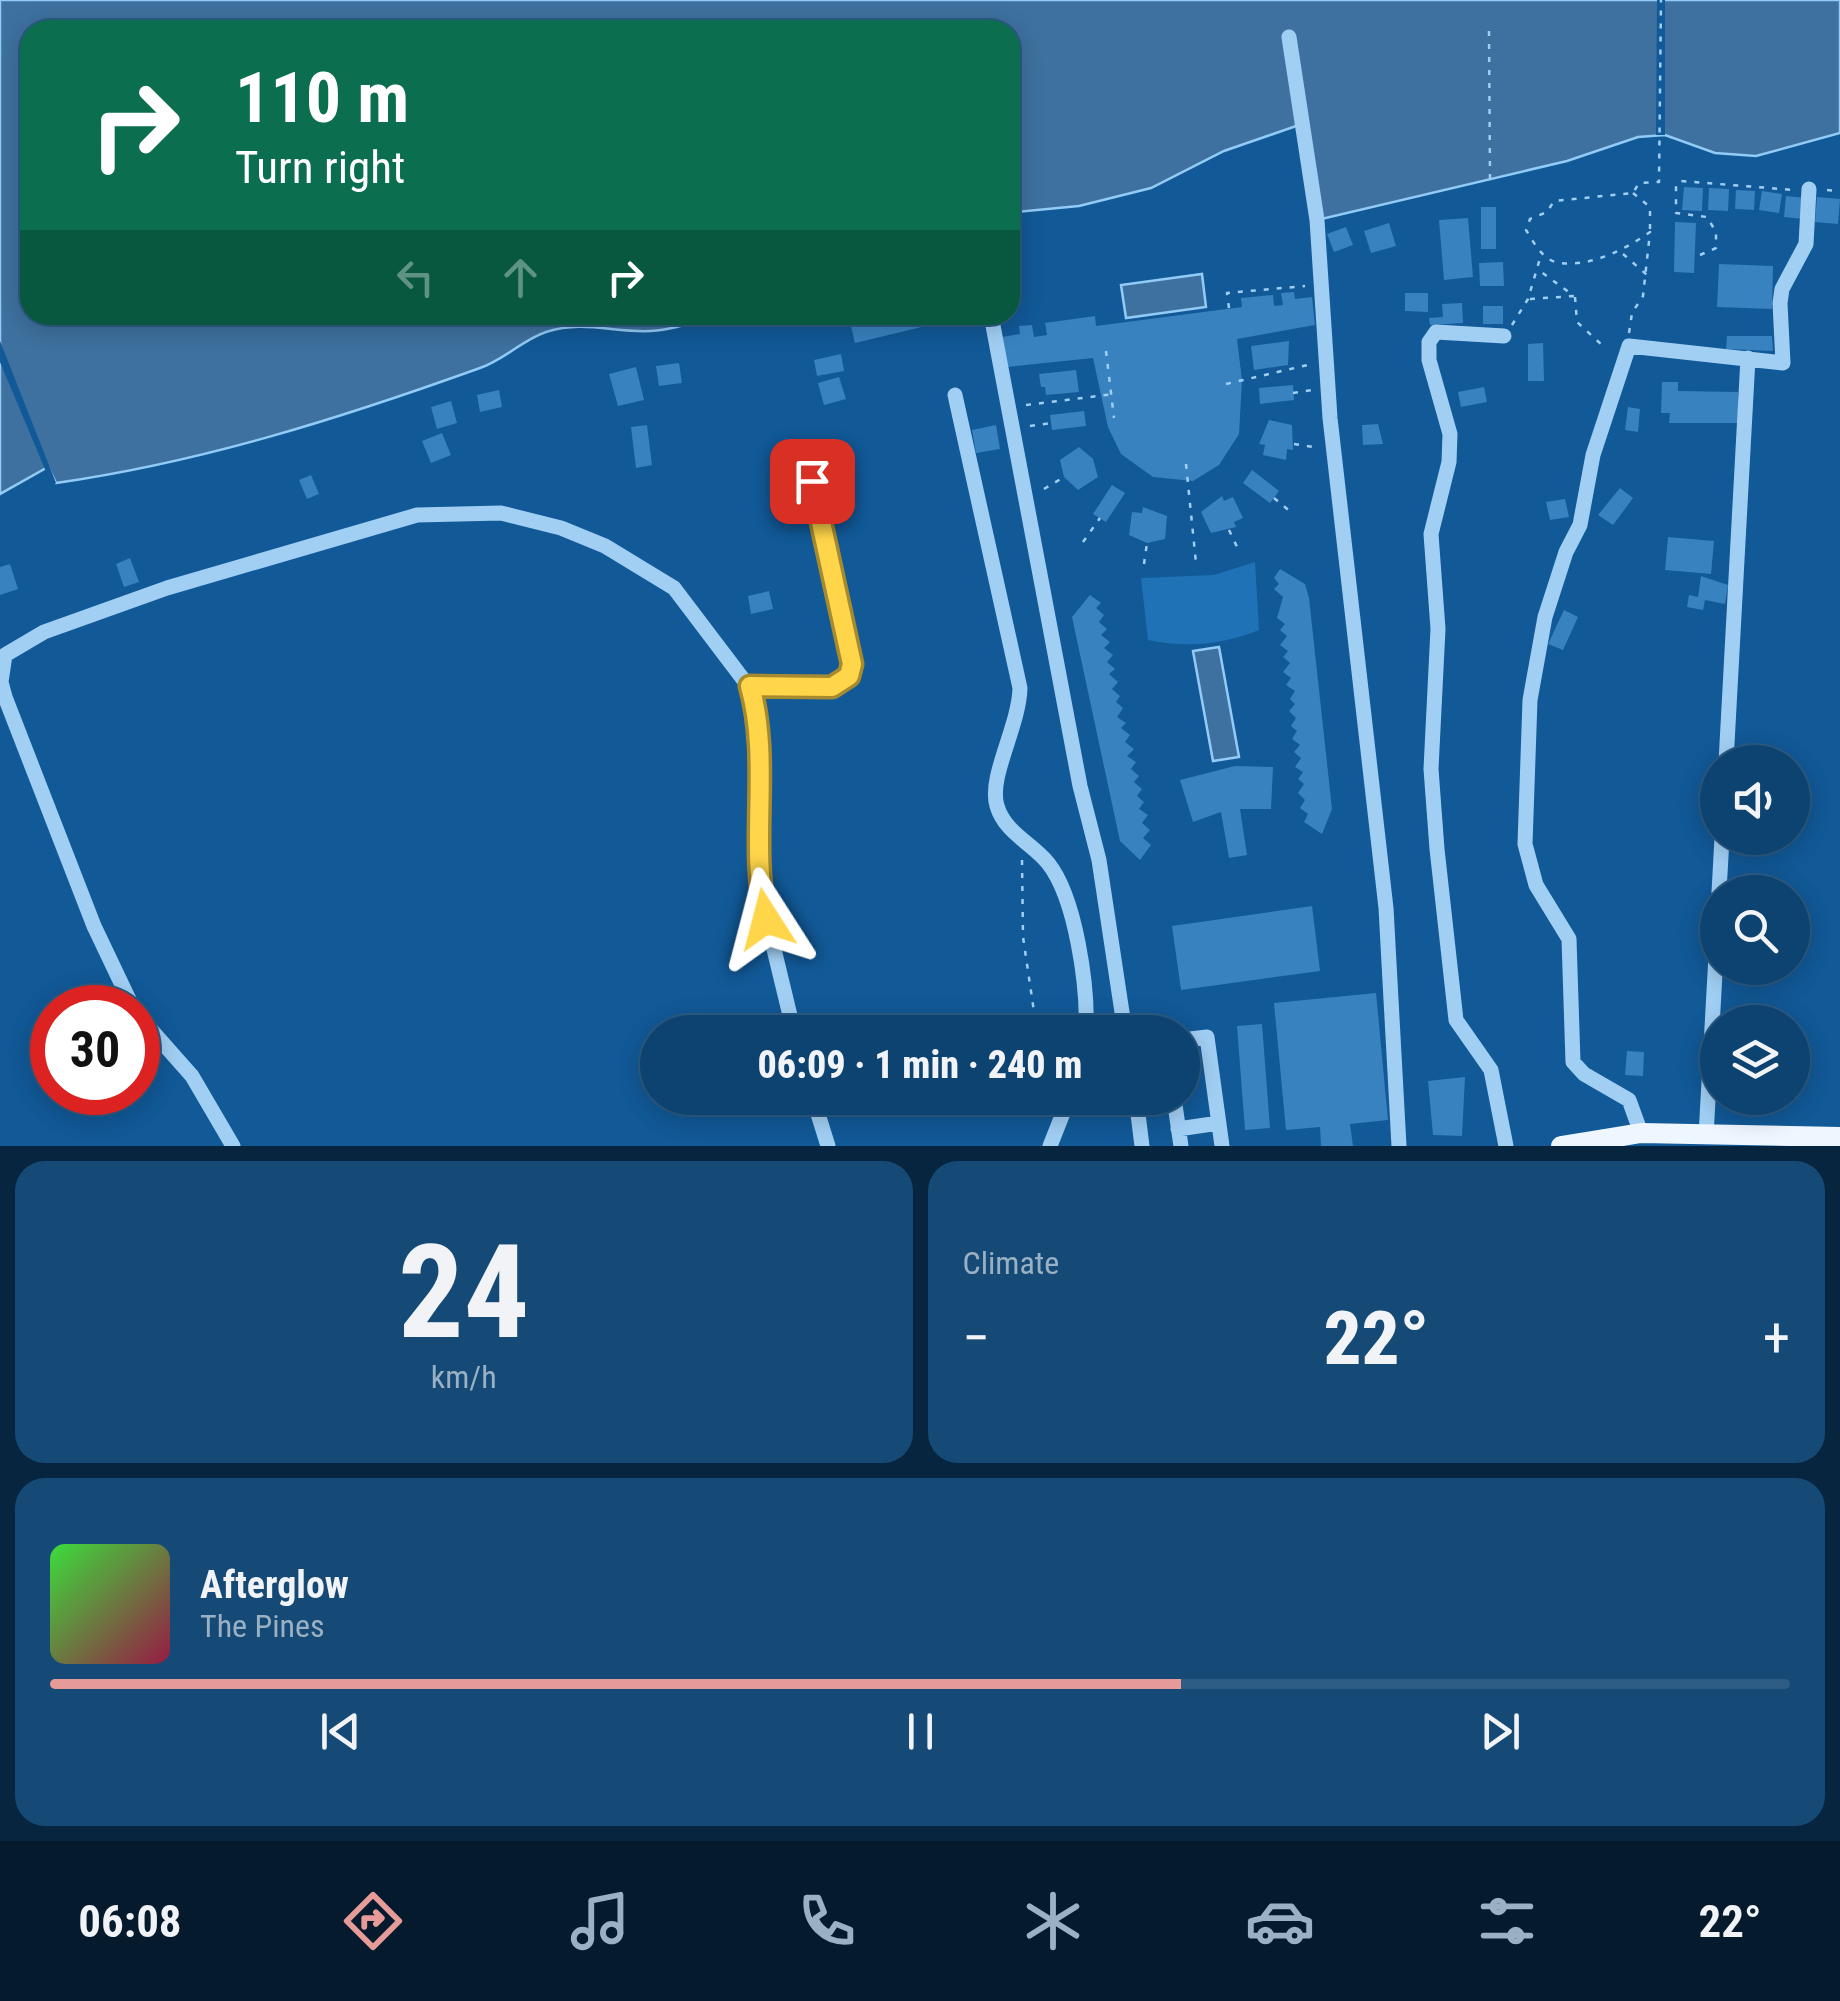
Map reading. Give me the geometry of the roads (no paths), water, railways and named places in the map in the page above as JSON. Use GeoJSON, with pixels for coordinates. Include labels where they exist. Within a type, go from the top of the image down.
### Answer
{"type":"FeatureCollection","features":[{"type":"Feature","properties":{"kind":"main road"},"geometry":{"type":"LineString","coordinates":[[1561,1146],[1641,1133],[1840,1137]]}},
{"type":"Feature","properties":{"kind":"street"},"geometry":{"type":"LineString","coordinates":[[1289,37],[1318,220],[1330,418],[1386,908],[1399,1146]]}},
{"type":"Feature","properties":{"kind":"street"},"geometry":{"type":"LineString","coordinates":[[1641,1133],[1630,1100],[1584,1074],[1573,1062],[1569,939],[1536,885],[1526,844],[1536,650],[1566,552],[1580,526],[1594,455],[1629,346],[1783,363],[1780,303],[1806,244],[1809,189]]}},
{"type":"Feature","properties":{"kind":"street"},"geometry":{"type":"LineString","coordinates":[[993,325],[1080,786],[1098,860],[1122,1015]]}},
{"type":"Feature","properties":{"kind":"street"},"geometry":{"type":"LineString","coordinates":[[1504,336],[1436,332],[1430,342],[1428,360],[1450,434],[1449,462],[1431,534],[1438,644],[1431,769],[1448,971],[1456,1020],[1491,1070],[1506,1146]]}},
{"type":"Feature","properties":{"kind":"street"},"geometry":{"type":"LineString","coordinates":[[1727,745],[1748,358]]}},
{"type":"Feature","properties":{"kind":"street"},"geometry":{"type":"LineString","coordinates":[[955,396],[1020,688],[1014,734],[994,786],[997,809],[1025,844],[1045,859],[1062,884],[1073,922],[1084,1015]]}},
{"type":"Feature","properties":{"kind":"street"},"geometry":{"type":"LineString","coordinates":[[750,686],[832,687],[849,676],[849,640],[812,481]]}},
{"type":"Feature","properties":{"kind":"street"},"geometry":{"type":"LineString","coordinates":[[122,985],[94,926],[0,682],[5,655],[29,640],[167,588],[417,515],[471,511],[524,517],[561,528],[652,571],[699,617],[750,686],[758,732],[758,883],[790,1015]]}},
{"type":"Feature","properties":{"kind":"street"},"geometry":{"type":"LineString","coordinates":[[1706,1136],[1714,985]]}},
{"type":"Feature","properties":{"kind":"street"},"geometry":{"type":"LineString","coordinates":[[1200,1037],[1207,1036],[1222,1146]]}},
{"type":"Feature","properties":{"kind":"street"},"geometry":{"type":"LineString","coordinates":[[160,1040],[192,1076],[233,1146]]}},
{"type":"Feature","properties":{"kind":"street"},"geometry":{"type":"LineString","coordinates":[[818,1115],[828,1146]]}},
{"type":"Feature","properties":{"kind":"street"},"geometry":{"type":"LineString","coordinates":[[1050,1146],[1062,1115]]}},
{"type":"Feature","properties":{"kind":"street"},"geometry":{"type":"LineString","coordinates":[[1138,1115],[1142,1146]]}},
{"type":"Feature","properties":{"kind":"street"},"geometry":{"type":"LineString","coordinates":[[1179,1138],[1218,1123]]}}]}
